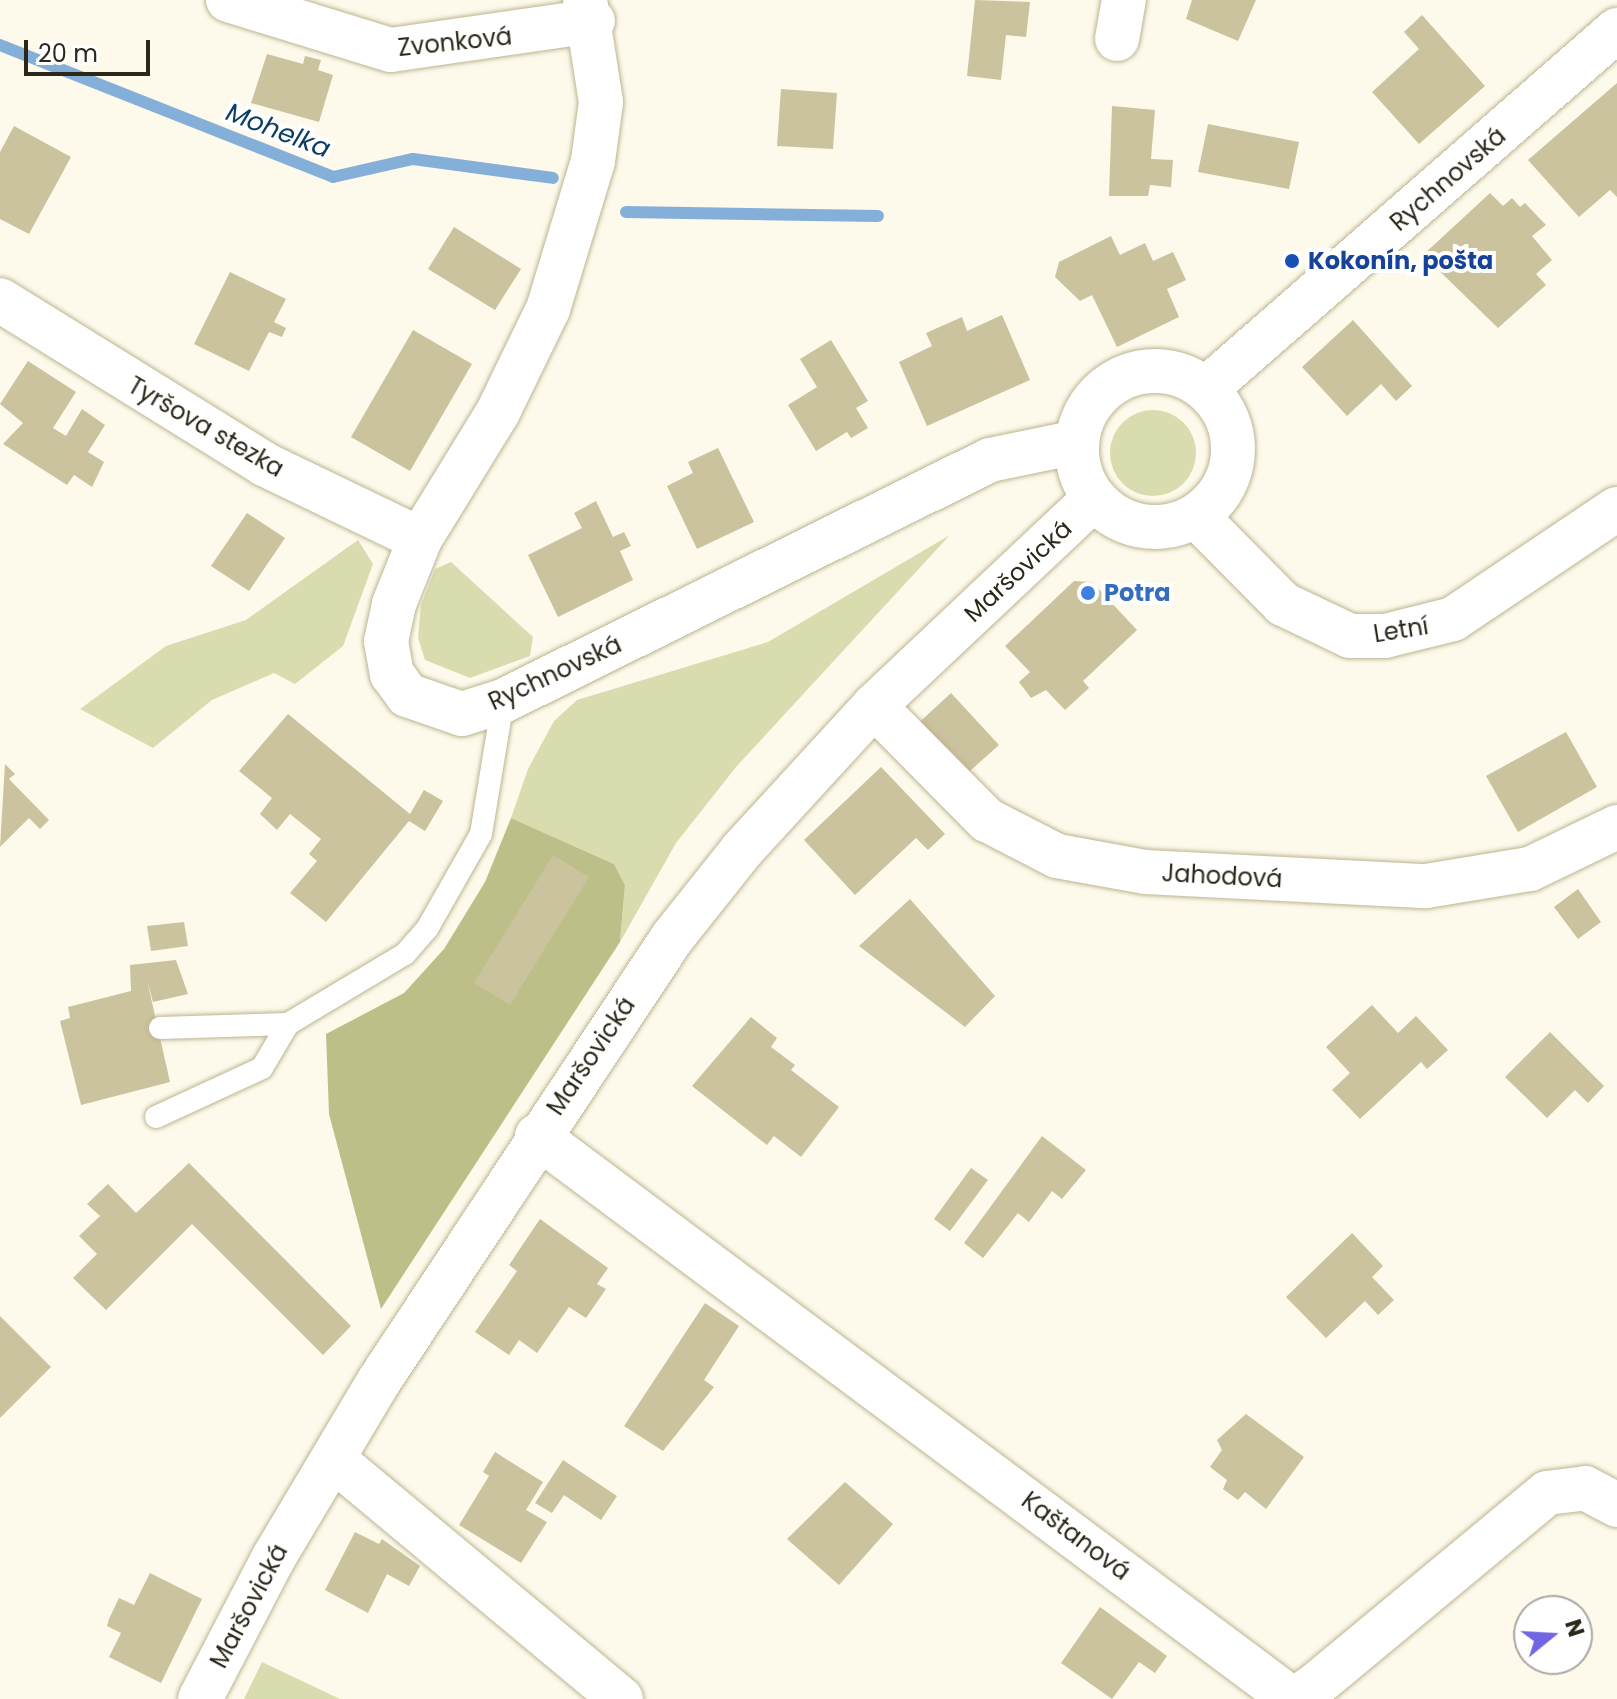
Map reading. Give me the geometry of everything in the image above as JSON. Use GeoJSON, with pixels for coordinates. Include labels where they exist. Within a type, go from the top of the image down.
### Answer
{"type":"FeatureCollection","features":[{"type":"Feature","properties":{"kind":"street","name":"Zvonková"},"geometry":{"type":"LineString","coordinates":[[228,0],[391,50],[589,11]]}},
{"type":"Feature","properties":{"kind":"street","name":"Rychnovská"},"geometry":{"type":"LineString","coordinates":[[589,11],[601,102],[593,161],[548,309],[498,412],[420,539],[386,641],[392,674],[407,695],[439,711],[462,714],[503,701],[990,460],[1077,442]]}},
{"type":"Feature","properties":{"kind":"street","name":"Rychnovská"},"geometry":{"type":"LineString","coordinates":[[1206,389],[1617,30]]}},
{"type":"Feature","properties":{"kind":"street","name":"Tyršova stezka"},"geometry":{"type":"LineString","coordinates":[[0,300],[264,464],[420,539]]}},
{"type":"Feature","properties":{"kind":"street"},"geometry":{"type":"LineString","coordinates":[[1162,371],[1206,389],[1229,424],[1231,466],[1225,485],[1196,516],[1170,526],[1142,526],[1116,517],[1094,499],[1080,472],[1077,442],[1096,397],[1126,377],[1162,371]]}},
{"type":"Feature","properties":{"kind":"street","name":"Maršovická"},"geometry":{"type":"LineString","coordinates":[[200,1699],[333,1459],[537,1136],[672,938],[742,850],[874,706],[1094,499]]}},
{"type":"Feature","properties":{"kind":"street","name":"Letní"},"geometry":{"type":"LineString","coordinates":[[1196,516],[1283,604],[1315,624],[1373,636],[1419,631],[1453,619],[1617,509]]}},
{"type":"Feature","properties":{"kind":"street","name":"Jahodová"},"geometry":{"type":"LineString","coordinates":[[874,706],[987,820],[1057,856],[1145,872],[1426,886],[1530,869],[1617,827]]}},
{"type":"Feature","properties":{"kind":"street","name":"Kaštanová"},"geometry":{"type":"LineString","coordinates":[[537,1136],[1284,1697],[1300,1696],[1317,1684],[1547,1493],[1585,1488],[1617,1505]]}},
{"type":"Feature","properties":{"kind":"street"},"geometry":{"type":"LineString","coordinates":[[333,1459],[621,1699]]}},
{"type":"Feature","properties":{"kind":"lane"},"geometry":{"type":"LineString","coordinates":[[160,1028],[288,1024],[354,989],[405,954],[427,929],[481,834],[503,701]]}},
{"type":"Feature","properties":{"kind":"lane"},"geometry":{"type":"LineString","coordinates":[[156,1117],[262,1068],[288,1024]]}},
{"type":"Feature","properties":{"kind":"green space"},"geometry":{"type":"Polygon","coordinates":[[[1145,410],[1161,410],[1184,422],[1193,436],[1196,453],[1193,470],[1184,484],[1161,496],[1145,496],[1129,489],[1117,477],[1110,461],[1110,445],[1117,429],[1129,417],[1145,410]]]}},
{"type":"Feature","properties":{"kind":"green space"},"geometry":{"type":"Polygon","coordinates":[[[950,535],[736,767],[676,843],[620,942],[625,885],[614,864],[511,818],[528,769],[554,721],[577,700],[768,642],[950,535]]]}},
{"type":"Feature","properties":{"kind":"green space"},"geometry":{"type":"Polygon","coordinates":[[[358,540],[373,564],[343,646],[295,684],[274,673],[212,700],[153,748],[80,709],[166,646],[246,620],[358,540]]]}},
{"type":"Feature","properties":{"kind":"green space"},"geometry":{"type":"Polygon","coordinates":[[[451,562],[533,637],[530,656],[470,678],[425,660],[418,638],[421,605],[435,569],[451,562]]]}},
{"type":"Feature","properties":{"kind":"green space"},"geometry":{"type":"Polygon","coordinates":[[[511,818],[614,864],[625,885],[620,942],[381,1309],[329,1114],[326,1034],[404,993],[444,949],[485,882],[511,818]]]}},
{"type":"Feature","properties":{"kind":"green space"},"geometry":{"type":"Polygon","coordinates":[[[262,1662],[340,1699],[244,1699],[262,1662]]]}},
{"type":"Feature","properties":{"kind":"building"},"geometry":{"type":"Polygon","coordinates":[[[975,0],[1030,2],[1026,37],[1006,35],[1001,80],[967,76],[975,0]]]}},
{"type":"Feature","properties":{"kind":"building"},"geometry":{"type":"Polygon","coordinates":[[[1192,0],[1256,0],[1238,41],[1186,19],[1192,0]]]}},
{"type":"Feature","properties":{"kind":"building"},"geometry":{"type":"Polygon","coordinates":[[[1422,15],[1485,86],[1419,144],[1372,92],[1419,49],[1404,32],[1422,15]]]}},
{"type":"Feature","properties":{"kind":"building"},"geometry":{"type":"Polygon","coordinates":[[[267,54],[303,64],[305,56],[321,60],[318,70],[333,75],[319,122],[251,103],[267,54]]]}},
{"type":"Feature","properties":{"kind":"building"},"geometry":{"type":"Polygon","coordinates":[[[1617,83],[1617,197],[1610,190],[1579,217],[1528,160],[1617,83]]]}},
{"type":"Feature","properties":{"kind":"building"},"geometry":{"type":"Polygon","coordinates":[[[781,89],[837,93],[833,149],[777,146],[781,89]]]}},
{"type":"Feature","properties":{"kind":"building"},"geometry":{"type":"Polygon","coordinates":[[[1112,106],[1155,110],[1151,159],[1173,160],[1171,187],[1150,185],[1148,196],[1109,196],[1112,106]]]}},
{"type":"Feature","properties":{"kind":"building"},"geometry":{"type":"Polygon","coordinates":[[[1208,124],[1299,142],[1289,189],[1198,172],[1208,124]]]}},
{"type":"Feature","properties":{"kind":"building"},"geometry":{"type":"Polygon","coordinates":[[[14,126],[71,157],[29,234],[0,219],[0,152],[14,126]]]}},
{"type":"Feature","properties":{"kind":"building"},"geometry":{"type":"Polygon","coordinates":[[[1490,193],[1503,206],[1512,198],[1520,207],[1525,203],[1546,225],[1532,236],[1552,260],[1536,274],[1546,285],[1498,328],[1423,255],[1490,193]]]}},
{"type":"Feature","properties":{"kind":"building"},"geometry":{"type":"Polygon","coordinates":[[[454,227],[521,269],[495,310],[428,269],[454,227]]]}},
{"type":"Feature","properties":{"kind":"building"},"geometry":{"type":"Polygon","coordinates":[[[1111,236],[1120,255],[1145,243],[1153,261],[1173,252],[1186,280],[1167,289],[1179,317],[1117,347],[1092,295],[1080,301],[1055,277],[1059,262],[1111,236]]]}},
{"type":"Feature","properties":{"kind":"building"},"geometry":{"type":"Polygon","coordinates":[[[230,272],[286,299],[274,322],[286,328],[282,337],[269,332],[249,371],[194,344],[230,272]]]}},
{"type":"Feature","properties":{"kind":"building"},"geometry":{"type":"Polygon","coordinates":[[[1002,315],[1030,380],[927,426],[899,362],[932,346],[926,333],[962,317],[967,331],[1002,315]]]}},
{"type":"Feature","properties":{"kind":"building"},"geometry":{"type":"Polygon","coordinates":[[[1353,320],[1412,386],[1396,401],[1381,384],[1347,416],[1302,367],[1353,320]]]}},
{"type":"Feature","properties":{"kind":"building"},"geometry":{"type":"Polygon","coordinates":[[[413,330],[472,364],[410,471],[351,437],[413,330]]]}},
{"type":"Feature","properties":{"kind":"building"},"geometry":{"type":"Polygon","coordinates":[[[831,340],[868,401],[856,408],[868,428],[851,438],[847,432],[816,451],[788,405],[817,387],[800,359],[831,340]]]}},
{"type":"Feature","properties":{"kind":"building"},"geometry":{"type":"Polygon","coordinates":[[[28,361],[76,392],[53,428],[66,436],[82,409],[105,425],[88,452],[104,462],[92,487],[74,475],[67,485],[3,444],[23,423],[0,404],[28,361]]]}},
{"type":"Feature","properties":{"kind":"building"},"geometry":{"type":"Polygon","coordinates":[[[718,448],[754,522],[697,549],[667,486],[693,473],[688,462],[718,448]]]}},
{"type":"Feature","properties":{"kind":"building"},"geometry":{"type":"Polygon","coordinates":[[[596,501],[613,537],[624,532],[631,546],[620,551],[633,580],[558,617],[528,555],[582,528],[574,513],[596,501]]]}},
{"type":"Feature","properties":{"kind":"building"},"geometry":{"type":"Polygon","coordinates":[[[247,513],[285,538],[249,591],[211,566],[247,513]]]}},
{"type":"Feature","properties":{"kind":"building"},"geometry":{"type":"Polygon","coordinates":[[[1074,581],[1092,582],[1137,630],[1083,681],[1089,688],[1065,710],[1046,690],[1031,698],[1019,682],[1030,672],[1005,646],[1074,581]]]}},
{"type":"Feature","properties":{"kind":"building"},"geometry":{"type":"Polygon","coordinates":[[[951,693],[999,745],[961,779],[913,728],[951,693]]]}},
{"type":"Feature","properties":{"kind":"building"},"geometry":{"type":"Polygon","coordinates":[[[288,714],[410,814],[424,790],[443,801],[425,831],[409,821],[326,922],[290,893],[317,861],[309,854],[321,839],[290,814],[277,830],[260,814],[272,798],[239,771],[288,714]]]}},
{"type":"Feature","properties":{"kind":"building"},"geometry":{"type":"Polygon","coordinates":[[[1566,732],[1597,787],[1518,832],[1486,776],[1566,732]]]}},
{"type":"Feature","properties":{"kind":"building"},"geometry":{"type":"Polygon","coordinates":[[[5,764],[15,774],[9,779],[49,820],[40,829],[29,818],[0,847],[5,764]]]}},
{"type":"Feature","properties":{"kind":"building"},"geometry":{"type":"Polygon","coordinates":[[[881,767],[945,834],[928,850],[916,838],[855,895],[804,840],[881,767]]]}},
{"type":"Feature","properties":{"kind":"building"},"geometry":{"type":"Polygon","coordinates":[[[553,855],[589,877],[510,1005],[474,983],[553,855]]]}},
{"type":"Feature","properties":{"kind":"building"},"geometry":{"type":"Polygon","coordinates":[[[1578,889],[1601,922],[1578,939],[1554,907],[1578,889]]]}},
{"type":"Feature","properties":{"kind":"building"},"geometry":{"type":"Polygon","coordinates":[[[910,899],[995,996],[965,1027],[859,946],[910,899]]]}},
{"type":"Feature","properties":{"kind":"building"},"geometry":{"type":"Polygon","coordinates":[[[184,922],[188,946],[151,951],[147,926],[184,922]]]}},
{"type":"Feature","properties":{"kind":"building"},"geometry":{"type":"Polygon","coordinates":[[[176,960],[188,994],[153,1002],[147,980],[170,1082],[81,1105],[60,1021],[70,1018],[68,1007],[131,991],[130,965],[176,960]]]}},
{"type":"Feature","properties":{"kind":"building"},"geometry":{"type":"Polygon","coordinates":[[[1372,1005],[1398,1033],[1416,1016],[1448,1050],[1427,1069],[1421,1062],[1360,1119],[1332,1090],[1350,1073],[1326,1047],[1372,1005]]]}},
{"type":"Feature","properties":{"kind":"building"},"geometry":{"type":"Polygon","coordinates":[[[751,1017],[777,1038],[771,1047],[795,1065],[791,1070],[839,1107],[801,1157],[774,1136],[767,1145],[692,1086],[751,1017]]]}},
{"type":"Feature","properties":{"kind":"building"},"geometry":{"type":"Polygon","coordinates":[[[1550,1032],[1604,1086],[1588,1103],[1575,1090],[1547,1118],[1505,1077],[1550,1032]]]}},
{"type":"Feature","properties":{"kind":"building"},"geometry":{"type":"Polygon","coordinates":[[[1042,1136],[1086,1170],[1062,1199],[1052,1191],[1029,1222],[1018,1213],[983,1258],[964,1243],[1042,1136]]]}},
{"type":"Feature","properties":{"kind":"building"},"geometry":{"type":"Polygon","coordinates":[[[189,1163],[351,1326],[323,1355],[192,1224],[106,1310],[73,1278],[97,1254],[79,1236],[100,1216],[87,1204],[108,1184],[136,1213],[189,1163]]]}},
{"type":"Feature","properties":{"kind":"building"},"geometry":{"type":"Polygon","coordinates":[[[971,1168],[988,1180],[950,1231],[934,1219],[971,1168]]]}},
{"type":"Feature","properties":{"kind":"building"},"geometry":{"type":"Polygon","coordinates":[[[540,1219],[608,1268],[597,1284],[606,1289],[586,1318],[569,1307],[537,1353],[519,1340],[509,1355],[475,1332],[517,1271],[509,1265],[540,1219]]]}},
{"type":"Feature","properties":{"kind":"building"},"geometry":{"type":"Polygon","coordinates":[[[1352,1233],[1383,1266],[1372,1277],[1394,1300],[1378,1315],[1365,1301],[1326,1338],[1286,1297],[1352,1233]]]}},
{"type":"Feature","properties":{"kind":"building"},"geometry":{"type":"Polygon","coordinates":[[[705,1303],[739,1326],[704,1380],[714,1387],[663,1451],[624,1426],[705,1303]]]}},
{"type":"Feature","properties":{"kind":"building"},"geometry":{"type":"Polygon","coordinates":[[[0,1316],[51,1367],[0,1418],[0,1316]]]}},
{"type":"Feature","properties":{"kind":"building"},"geometry":{"type":"Polygon","coordinates":[[[1246,1414],[1304,1457],[1266,1509],[1245,1492],[1238,1500],[1223,1489],[1227,1480],[1210,1467],[1222,1450],[1217,1440],[1246,1414]]]}},
{"type":"Feature","properties":{"kind":"building"},"geometry":{"type":"Polygon","coordinates":[[[495,1452],[543,1482],[526,1510],[547,1522],[521,1563],[459,1525],[489,1476],[483,1472],[495,1452]]]}},
{"type":"Feature","properties":{"kind":"building"},"geometry":{"type":"Polygon","coordinates":[[[563,1460],[617,1496],[601,1520],[564,1495],[552,1513],[535,1503],[563,1460]]]}},
{"type":"Feature","properties":{"kind":"building"},"geometry":{"type":"Polygon","coordinates":[[[845,1482],[893,1524],[839,1585],[787,1539],[845,1482]]]}},
{"type":"Feature","properties":{"kind":"building"},"geometry":{"type":"Polygon","coordinates":[[[355,1532],[379,1544],[382,1539],[420,1566],[409,1586],[387,1574],[368,1613],[325,1590],[355,1532]]]}},
{"type":"Feature","properties":{"kind":"building"},"geometry":{"type":"Polygon","coordinates":[[[150,1573],[202,1599],[161,1683],[109,1657],[121,1633],[107,1626],[119,1598],[134,1605],[150,1573]]]}},
{"type":"Feature","properties":{"kind":"building"},"geometry":{"type":"Polygon","coordinates":[[[1100,1607],[1167,1656],[1155,1673],[1139,1662],[1112,1699],[1061,1663],[1100,1607]]]}},
{"type":"Feature","properties":{"kind":"waterway","name":"Mohelka"},"geometry":{"type":"LineString","coordinates":[[0,45],[333,177],[413,159],[553,178]]}},
{"type":"Feature","properties":{"kind":"waterway","name":"Mohelka"},"geometry":{"type":"LineString","coordinates":[[626,212],[878,216]]}},
{"type":"Feature","properties":{"kind":"place","name":"Kokonín, pošta"},"geometry":{"type":"Point","coordinates":[1292,261]}},
{"type":"Feature","properties":{"kind":"place","name":"Potra"},"geometry":{"type":"Point","coordinates":[1088,593]}}]}
